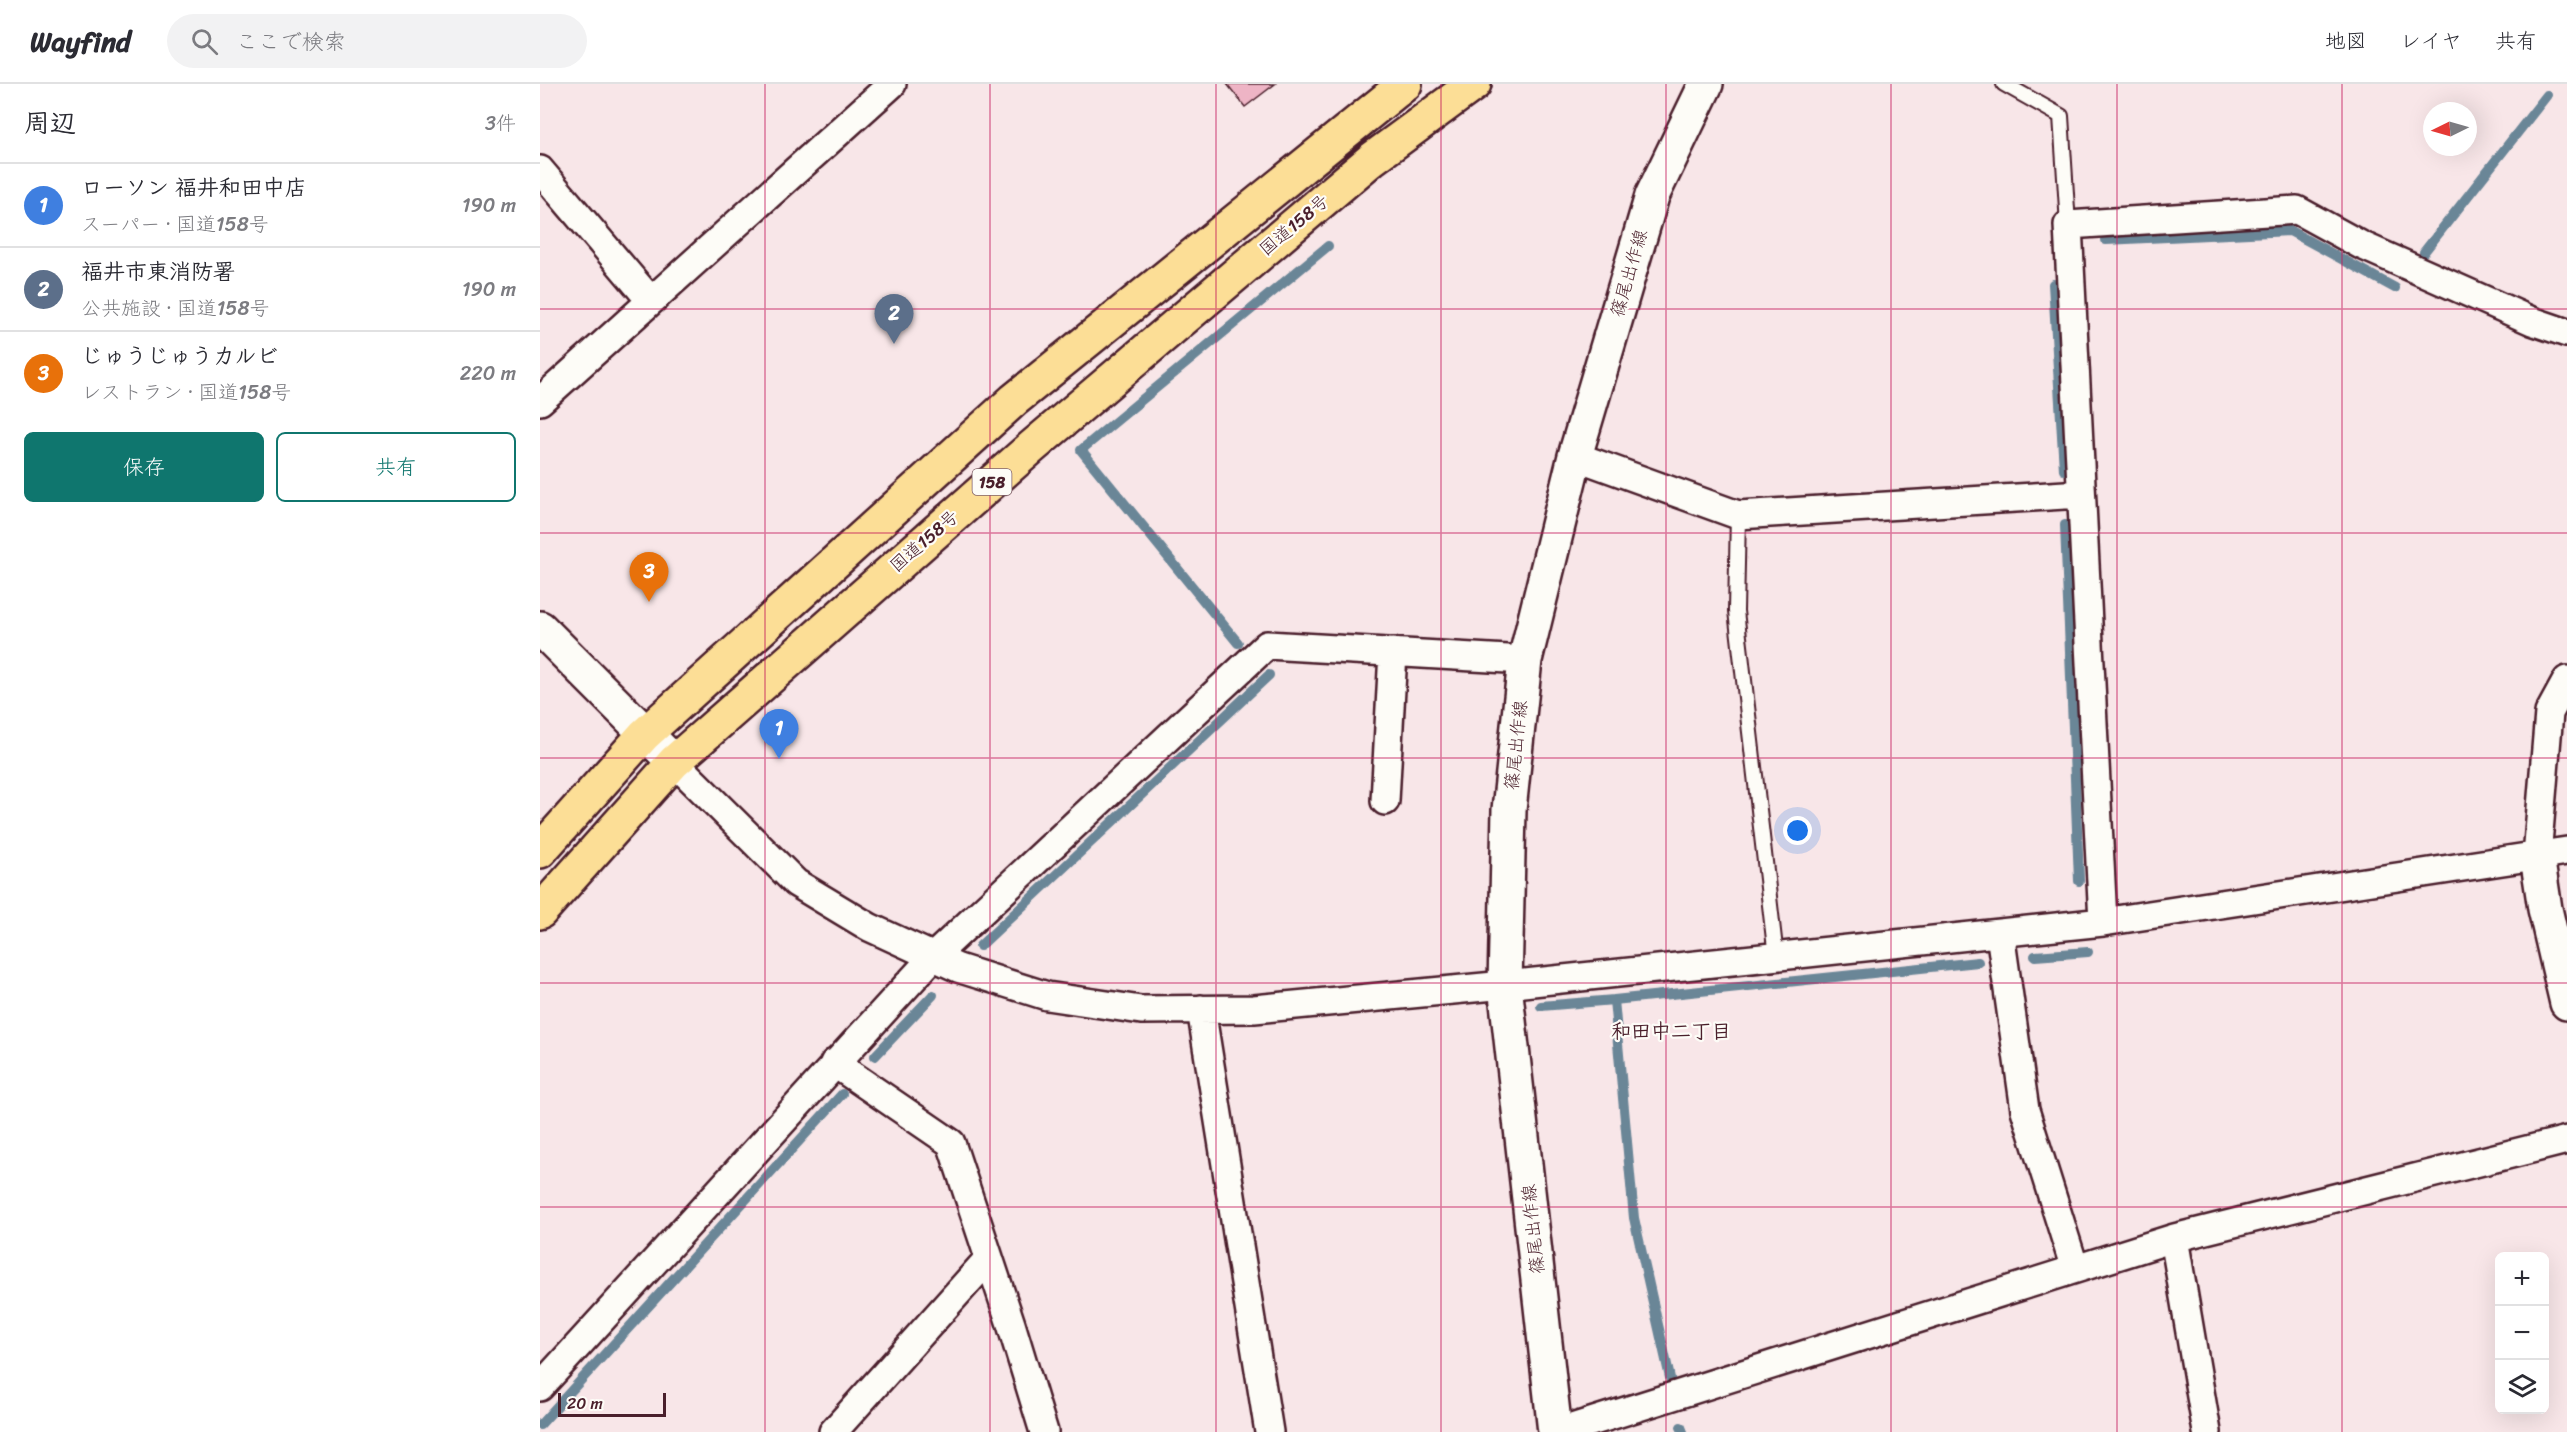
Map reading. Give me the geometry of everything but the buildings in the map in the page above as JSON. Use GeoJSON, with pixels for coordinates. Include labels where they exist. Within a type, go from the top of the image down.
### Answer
{"type":"FeatureCollection","features":[{"type":"Feature","properties":{"kind":"highway","name":"158"},"geometry":{"type":"LineString","coordinates":[[540,851],[644,735],[1014,400],[1405,84]]}},
{"type":"Feature","properties":{"kind":"highway","name":"国道158号"},"geometry":{"type":"LineString","coordinates":[[540,912],[674,762],[1041,439],[1372,159],[1474,84]]}},
{"type":"Feature","properties":{"kind":"main road","name":"篠尾出作線"},"geometry":{"type":"LineString","coordinates":[[1557,1432],[1505,985],[1509,810],[1525,660],[1575,456],[1652,196],[1706,84]]}},
{"type":"Feature","properties":{"kind":"main road"},"geometry":{"type":"LineString","coordinates":[[540,628],[644,735],[674,762]]}},
{"type":"Feature","properties":{"kind":"main road"},"geometry":{"type":"LineString","coordinates":[[2552,854],[2545,909],[2567,1003]]}},
{"type":"Feature","properties":{"kind":"street"},"geometry":{"type":"LineString","coordinates":[[540,401],[892,84]]}},
{"type":"Feature","properties":{"kind":"street"},"geometry":{"type":"LineString","coordinates":[[540,170],[651,301]]}},
{"type":"Feature","properties":{"kind":"street"},"geometry":{"type":"LineString","coordinates":[[2103,922],[2068,225],[2297,210],[2361,245],[2532,321],[2567,333]]}},
{"type":"Feature","properties":{"kind":"street"},"geometry":{"type":"LineString","coordinates":[[1575,456],[1738,515],[2081,494]]}},
{"type":"Feature","properties":{"kind":"street"},"geometry":{"type":"LineString","coordinates":[[540,1387],[933,957],[1267,645],[1525,660]]}},
{"type":"Feature","properties":{"kind":"street"},"geometry":{"type":"LineString","coordinates":[[1385,801],[1393,652]]}},
{"type":"Feature","properties":{"kind":"street"},"geometry":{"type":"LineString","coordinates":[[674,762],[796,883],[869,927],[957,968],[1047,996],[1141,1010],[1254,1009],[2103,922],[2552,854],[2549,713],[2567,680]]}},
{"type":"Feature","properties":{"kind":"street"},"geometry":{"type":"LineString","coordinates":[[2000,933],[2025,1110],[2075,1269]]}},
{"type":"Feature","properties":{"kind":"street"},"geometry":{"type":"LineString","coordinates":[[1201,1010],[1269,1432]]}},
{"type":"Feature","properties":{"kind":"street"},"geometry":{"type":"LineString","coordinates":[[834,1063],[951,1143],[1044,1432]]}},
{"type":"Feature","properties":{"kind":"street"},"geometry":{"type":"LineString","coordinates":[[1557,1432],[2174,1238],[2567,1140]]}},
{"type":"Feature","properties":{"kind":"street"},"geometry":{"type":"LineString","coordinates":[[2174,1238],[2207,1432]]}},
{"type":"Feature","properties":{"kind":"street"},"geometry":{"type":"LineString","coordinates":[[833,1432],[989,1258]]}},
{"type":"Feature","properties":{"kind":"lane"},"geometry":{"type":"LineString","coordinates":[[2004,84],[2061,116],[2068,225]]}},
{"type":"Feature","properties":{"kind":"lane"},"geometry":{"type":"LineString","coordinates":[[1738,515],[1736,611],[1776,957]]}},
{"type":"Feature","properties":{"kind":"waterway"},"geometry":{"type":"LineString","coordinates":[[2424,252],[2547,95]]}},
{"type":"Feature","properties":{"kind":"waterway"},"geometry":{"type":"LineString","coordinates":[[2106,240],[2290,231],[2395,288]]}},
{"type":"Feature","properties":{"kind":"waterway"},"geometry":{"type":"LineString","coordinates":[[1238,643],[1081,450],[1328,246]]}},
{"type":"Feature","properties":{"kind":"waterway"},"geometry":{"type":"LineString","coordinates":[[2053,284],[2064,470]]}},
{"type":"Feature","properties":{"kind":"waterway"},"geometry":{"type":"LineString","coordinates":[[2065,525],[2079,881]]}},
{"type":"Feature","properties":{"kind":"waterway"},"geometry":{"type":"LineString","coordinates":[[980,946],[1269,675]]}},
{"type":"Feature","properties":{"kind":"waterway"},"geometry":{"type":"LineString","coordinates":[[2035,956],[2088,952]]}},
{"type":"Feature","properties":{"kind":"waterway"},"geometry":{"type":"LineString","coordinates":[[1614,1000],[1978,962]]}},
{"type":"Feature","properties":{"kind":"waterway"},"geometry":{"type":"LineString","coordinates":[[875,1056],[933,995]]}},
{"type":"Feature","properties":{"kind":"waterway"},"geometry":{"type":"LineString","coordinates":[[1541,1006],[1614,1000],[1634,1218],[1670,1378]]}},
{"type":"Feature","properties":{"kind":"waterway"},"geometry":{"type":"LineString","coordinates":[[540,1425],[842,1094]]}},
{"type":"Feature","properties":{"kind":"waterway"},"geometry":{"type":"LineString","coordinates":[[1681,1427],[1683,1432]]}},
{"type":"Feature","properties":{"kind":"place","name":"福井市東消防署"},"geometry":{"type":"Point","coordinates":[894,344]}},
{"type":"Feature","properties":{"kind":"place","name":"じゅうじゅうカルビ"},"geometry":{"type":"Point","coordinates":[649,602]}},
{"type":"Feature","properties":{"kind":"place","name":"ローソン 福井和田中店"},"geometry":{"type":"Point","coordinates":[779,759]}},
{"type":"Feature","properties":{"kind":"district","name":"和田中二丁目"},"geometry":{"type":"Point","coordinates":[1671,1031]}}]}
